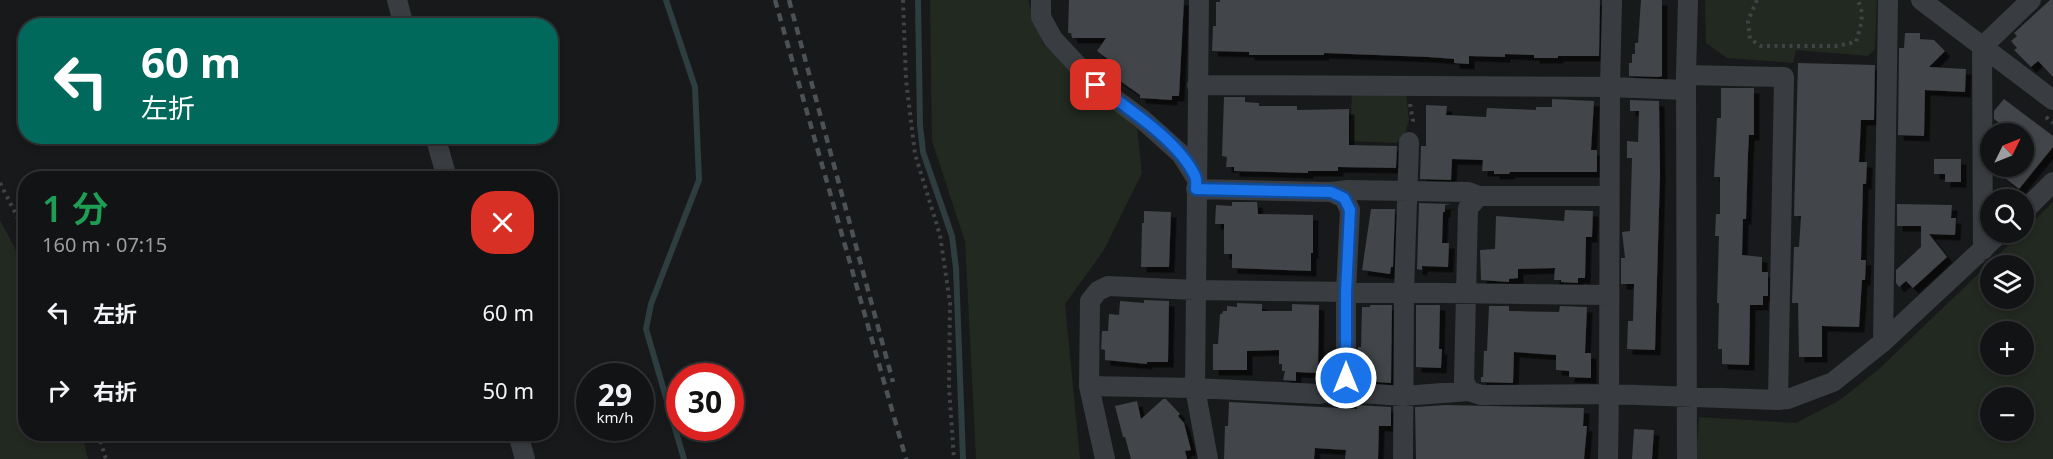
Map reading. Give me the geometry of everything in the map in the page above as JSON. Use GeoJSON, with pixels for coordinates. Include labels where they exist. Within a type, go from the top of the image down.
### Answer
{"type":"FeatureCollection","features":[{"type":"Feature","properties":{"kind":"street"},"geometry":{"type":"LineString","coordinates":[[397,0],[402,18]]}},
{"type":"Feature","properties":{"kind":"street"},"geometry":{"type":"LineString","coordinates":[[1041,0],[1041,17],[1053,39],[1096,85],[1142,119],[1181,154],[1196,184]]}},
{"type":"Feature","properties":{"kind":"street"},"geometry":{"type":"LineString","coordinates":[[1199,0],[1195,388],[1208,459]]}},
{"type":"Feature","properties":{"kind":"street"},"geometry":{"type":"LineString","coordinates":[[1608,459],[1612,0]]}},
{"type":"Feature","properties":{"kind":"street"},"geometry":{"type":"LineString","coordinates":[[1687,459],[1686,83],[1688,0]]}},
{"type":"Feature","properties":{"kind":"street"},"geometry":{"type":"LineString","coordinates":[[1883,342],[1888,0]]}},
{"type":"Feature","properties":{"kind":"street"},"geometry":{"type":"LineString","coordinates":[[1921,0],[2053,100]]}},
{"type":"Feature","properties":{"kind":"street"},"geometry":{"type":"LineString","coordinates":[[1983,250],[1982,47],[2031,0]]}},
{"type":"Feature","properties":{"kind":"street"},"geometry":{"type":"LineString","coordinates":[[1197,85],[1610,87],[1784,77],[1778,400]]}},
{"type":"Feature","properties":{"kind":"street"},"geometry":{"type":"LineString","coordinates":[[1403,459],[1402,396],[1409,142]]}},
{"type":"Feature","properties":{"kind":"street"},"geometry":{"type":"LineString","coordinates":[[437,144],[445,171]]}},
{"type":"Feature","properties":{"kind":"street"},"geometry":{"type":"LineString","coordinates":[[2034,201],[2053,183]]}},
{"type":"Feature","properties":{"kind":"street"},"geometry":{"type":"LineString","coordinates":[[1196,184],[1331,192],[1407,190],[1468,192],[1479,196],[1609,196]]}},
{"type":"Feature","properties":{"kind":"street"},"geometry":{"type":"LineString","coordinates":[[1331,192],[1344,198],[1350,210],[1346,292],[1346,378],[1333,391]]}},
{"type":"Feature","properties":{"kind":"street"},"geometry":{"type":"LineString","coordinates":[[1469,391],[1464,381],[1468,208],[1479,196]]}},
{"type":"Feature","properties":{"kind":"street"},"geometry":{"type":"LineString","coordinates":[[1089,386],[1319,394],[1333,391],[1402,396],[1469,391],[1481,395],[1609,394],[1686,398],[1788,399],[1833,382],[1883,342],[1990,243]]}},
{"type":"Feature","properties":{"kind":"street"},"geometry":{"type":"LineString","coordinates":[[1105,459],[1089,386],[1090,301],[1098,291],[1108,286],[1195,290],[1608,295]]}},
{"type":"Feature","properties":{"kind":"street"},"geometry":{"type":"LineString","coordinates":[[520,441],[525,459]]}},
{"type":"Feature","properties":{"kind":"path"},"geometry":{"type":"LineString","coordinates":[[903,0],[906,80],[915,154],[940,235],[950,303],[949,387],[954,459]]}},
{"type":"Feature","properties":{"kind":"path"},"geometry":{"type":"LineString","coordinates":[[1757,0],[1748,21],[1750,39],[1761,46],[1836,46],[1856,42],[1861,27],[1862,6],[1857,0]]}},
{"type":"Feature","properties":{"kind":"path"},"geometry":{"type":"LineString","coordinates":[[1406,85],[1413,121],[1409,142]]}},
{"type":"Feature","properties":{"kind":"path"},"geometry":{"type":"LineString","coordinates":[[0,183],[18,218]]}},
{"type":"Feature","properties":{"kind":"path"},"geometry":{"type":"LineString","coordinates":[[100,441],[105,459]]}},
{"type":"Feature","properties":{"kind":"shaded area"},"geometry":{"type":"Polygon","coordinates":[[[930,0],[1028,0],[1043,44],[1137,127],[1142,173],[1104,250],[1065,304],[1080,459],[976,459],[965,241],[932,141],[930,0]]]}},
{"type":"Feature","properties":{"kind":"shaded area"},"geometry":{"type":"Polygon","coordinates":[[[1705,0],[1877,0],[1875,49],[1868,56],[1796,50],[1793,63],[1727,58],[1706,43],[1705,0]]]}},
{"type":"Feature","properties":{"kind":"shaded area"},"geometry":{"type":"Polygon","coordinates":[[[1352,91],[1406,92],[1409,120],[1404,137],[1396,143],[1350,141],[1352,91]]]}},
{"type":"Feature","properties":{"kind":"shaded area"},"geometry":{"type":"Polygon","coordinates":[[[2053,202],[2053,459],[1696,459],[1699,417],[1796,423],[1840,400],[1879,369],[1980,272],[1980,309],[2034,309],[2034,255],[1998,255],[2011,243],[2034,243],[2034,220],[2053,202]]]}},
{"type":"Feature","properties":{"kind":"shaded area"},"geometry":{"type":"Polygon","coordinates":[[[0,220],[18,254],[18,441],[84,441],[88,459],[0,459],[0,220]]]}},
{"type":"Feature","properties":{"kind":"building"},"geometry":{"type":"Polygon","coordinates":[[[1069,0],[1184,0],[1179,96],[1172,96],[1172,100],[1140,98],[1140,95],[1103,69],[1109,60],[1097,51],[1106,38],[1072,38],[1071,33],[1068,33],[1069,0]]]}},
{"type":"Feature","properties":{"kind":"building"},"geometry":{"type":"Polygon","coordinates":[[[1220,0],[1600,0],[1599,56],[1534,58],[1534,55],[1505,54],[1505,57],[1469,56],[1469,64],[1454,63],[1454,59],[1428,57],[1324,53],[1324,55],[1249,55],[1249,52],[1212,51],[1213,26],[1216,26],[1216,2],[1220,0]]]}},
{"type":"Feature","properties":{"kind":"building"},"geometry":{"type":"Polygon","coordinates":[[[1641,0],[1662,0],[1662,76],[1659,77],[1629,76],[1629,63],[1632,63],[1632,54],[1635,54],[1635,43],[1638,43],[1641,0]]]}},
{"type":"Feature","properties":{"kind":"building"},"geometry":{"type":"Polygon","coordinates":[[[2050,0],[2053,0],[2053,77],[2038,61],[2031,67],[2014,50],[2017,48],[2011,41],[2017,36],[2014,33],[2050,0]]]}},
{"type":"Feature","properties":{"kind":"building"},"geometry":{"type":"Polygon","coordinates":[[[1905,33],[1920,33],[1920,39],[1934,40],[1945,51],[1929,67],[1966,69],[1965,92],[1925,90],[1924,136],[1898,135],[1899,48],[1904,48],[1905,33]]]}},
{"type":"Feature","properties":{"kind":"building"},"geometry":{"type":"Polygon","coordinates":[[[1798,63],[1875,65],[1874,120],[1861,120],[1859,162],[1867,162],[1866,184],[1863,184],[1861,260],[1866,260],[1865,280],[1862,280],[1859,327],[1822,326],[1822,357],[1799,357],[1798,303],[1792,303],[1794,247],[1799,247],[1801,216],[1794,216],[1798,63]]]}},
{"type":"Feature","properties":{"kind":"building"},"geometry":{"type":"Polygon","coordinates":[[[1721,88],[1754,88],[1754,135],[1749,135],[1746,219],[1743,219],[1742,255],[1762,257],[1762,272],[1768,272],[1768,296],[1763,296],[1763,305],[1750,305],[1749,365],[1722,364],[1722,349],[1718,349],[1719,236],[1715,236],[1716,214],[1720,214],[1720,177],[1714,177],[1717,118],[1721,118],[1721,88]]]}},
{"type":"Feature","properties":{"kind":"building"},"geometry":{"type":"Polygon","coordinates":[[[1224,97],[1245,97],[1245,102],[1259,103],[1259,106],[1297,106],[1297,110],[1349,109],[1349,145],[1397,146],[1396,168],[1338,167],[1338,171],[1308,171],[1308,173],[1234,171],[1234,167],[1226,167],[1227,157],[1222,156],[1224,97]]]}},
{"type":"Feature","properties":{"kind":"building"},"geometry":{"type":"Polygon","coordinates":[[[1552,99],[1594,101],[1591,150],[1597,150],[1597,172],[1494,174],[1494,171],[1482,171],[1483,160],[1452,159],[1451,180],[1420,179],[1421,146],[1426,146],[1426,105],[1447,106],[1446,115],[1486,117],[1487,108],[1536,110],[1536,107],[1552,107],[1552,99]]]}},
{"type":"Feature","properties":{"kind":"building"},"geometry":{"type":"Polygon","coordinates":[[[2004,99],[2053,136],[2053,147],[2034,170],[2034,123],[1999,123],[1994,119],[1994,111],[2004,99]]]}},
{"type":"Feature","properties":{"kind":"building"},"geometry":{"type":"Polygon","coordinates":[[[1630,100],[1659,101],[1660,175],[1655,350],[1627,349],[1628,321],[1633,321],[1634,284],[1621,284],[1621,258],[1625,258],[1622,232],[1630,231],[1632,158],[1627,158],[1627,141],[1638,142],[1639,111],[1630,111],[1630,100]]]}},
{"type":"Feature","properties":{"kind":"building"},"geometry":{"type":"Polygon","coordinates":[[[1934,159],[1961,159],[1961,182],[1945,182],[1945,174],[1934,174],[1934,159]]]}},
{"type":"Feature","properties":{"kind":"building"},"geometry":{"type":"Polygon","coordinates":[[[2004,177],[2029,177],[2019,189],[2004,177]]]}},
{"type":"Feature","properties":{"kind":"building"},"geometry":{"type":"Polygon","coordinates":[[[1232,202],[1257,202],[1258,214],[1313,215],[1311,271],[1232,268],[1232,254],[1224,254],[1224,224],[1215,224],[1216,205],[1232,206],[1232,202]]]}},
{"type":"Feature","properties":{"kind":"building"},"geometry":{"type":"Polygon","coordinates":[[[1419,203],[1451,204],[1445,205],[1445,212],[1443,212],[1442,243],[1449,243],[1448,267],[1422,266],[1422,270],[1417,269],[1419,203]]]}},
{"type":"Feature","properties":{"kind":"building"},"geometry":{"type":"Polygon","coordinates":[[[1897,204],[1952,205],[1951,218],[1956,218],[1955,235],[1929,234],[1947,257],[1913,288],[1906,281],[1899,287],[1896,283],[1896,270],[1921,247],[1921,226],[1897,226],[1897,204]]]}},
{"type":"Feature","properties":{"kind":"building"},"geometry":{"type":"Polygon","coordinates":[[[1371,209],[1395,209],[1393,267],[1391,267],[1390,274],[1362,270],[1371,209]]]}},
{"type":"Feature","properties":{"kind":"building"},"geometry":{"type":"Polygon","coordinates":[[[1565,210],[1593,211],[1592,237],[1586,237],[1585,278],[1578,278],[1578,283],[1554,280],[1555,268],[1518,269],[1518,278],[1509,279],[1509,282],[1481,280],[1480,250],[1495,249],[1496,216],[1564,221],[1565,210]]]}},
{"type":"Feature","properties":{"kind":"building"},"geometry":{"type":"Polygon","coordinates":[[[1144,211],[1171,212],[1169,267],[1141,267],[1144,211]]]}},
{"type":"Feature","properties":{"kind":"building"},"geometry":{"type":"Polygon","coordinates":[[[1144,300],[1169,301],[1168,362],[1147,362],[1147,364],[1105,360],[1105,350],[1101,349],[1102,331],[1108,331],[1109,314],[1119,315],[1120,301],[1144,303],[1144,300]]]}},
{"type":"Feature","properties":{"kind":"building"},"geometry":{"type":"Polygon","coordinates":[[[1237,303],[1262,304],[1262,311],[1292,311],[1292,304],[1319,305],[1318,373],[1296,372],[1296,381],[1283,380],[1285,371],[1282,371],[1282,364],[1279,364],[1279,350],[1247,351],[1247,370],[1213,370],[1213,344],[1218,344],[1220,314],[1227,311],[1227,306],[1237,307],[1237,303]]]}},
{"type":"Feature","properties":{"kind":"building"},"geometry":{"type":"Polygon","coordinates":[[[1370,305],[1392,305],[1391,383],[1363,381],[1363,363],[1358,363],[1358,347],[1361,347],[1362,307],[1370,307],[1370,305]]]}},
{"type":"Feature","properties":{"kind":"building"},"geometry":{"type":"Polygon","coordinates":[[[1416,305],[1440,305],[1441,368],[1416,367],[1416,305]]]}},
{"type":"Feature","properties":{"kind":"building"},"geometry":{"type":"Polygon","coordinates":[[[1489,306],[1509,306],[1509,311],[1559,312],[1560,306],[1587,307],[1585,353],[1591,353],[1591,378],[1569,377],[1569,371],[1556,370],[1556,355],[1514,352],[1513,383],[1481,382],[1484,351],[1487,351],[1489,306]]]}},
{"type":"Feature","properties":{"kind":"building"},"geometry":{"type":"Polygon","coordinates":[[[1163,399],[1166,399],[1180,414],[1178,416],[1184,423],[1191,450],[1185,451],[1187,459],[1131,459],[1115,406],[1137,401],[1141,419],[1163,399]]]}},
{"type":"Feature","properties":{"kind":"building"},"geometry":{"type":"Polygon","coordinates":[[[1229,402],[1357,409],[1357,405],[1391,407],[1391,426],[1379,426],[1378,459],[1345,459],[1346,450],[1315,448],[1314,459],[1224,459],[1225,426],[1228,426],[1229,402]]]}},
{"type":"Feature","properties":{"kind":"building"},"geometry":{"type":"Polygon","coordinates":[[[1445,405],[1584,408],[1583,426],[1587,426],[1584,459],[1416,459],[1415,407],[1445,405]]]}},
{"type":"Feature","properties":{"kind":"building"},"geometry":{"type":"Polygon","coordinates":[[[1634,429],[1654,430],[1652,459],[1632,459],[1634,429]]]}},
{"type":"Feature","properties":{"kind":"waterway"},"geometry":{"type":"LineString","coordinates":[[666,0],[695,87],[699,180],[651,304],[646,329],[684,459]]}},
{"type":"Feature","properties":{"kind":"waterway"},"geometry":{"type":"LineString","coordinates":[[918,0],[920,125],[923,152],[952,236],[956,268],[963,459]]}},
{"type":"Feature","properties":{"kind":"railway"},"geometry":{"type":"LineString","coordinates":[[775,0],[906,459]]}},
{"type":"Feature","properties":{"kind":"railway"},"geometry":{"type":"LineString","coordinates":[[789,0],[893,382]]}},
{"type":"Feature","properties":{"kind":"route"},"geometry":{"type":"LineString","coordinates":[[1096,85],[1142,119],[1181,154],[1196,178],[1196,189],[1331,192],[1344,198],[1350,210],[1346,292],[1346,378]]}}]}
